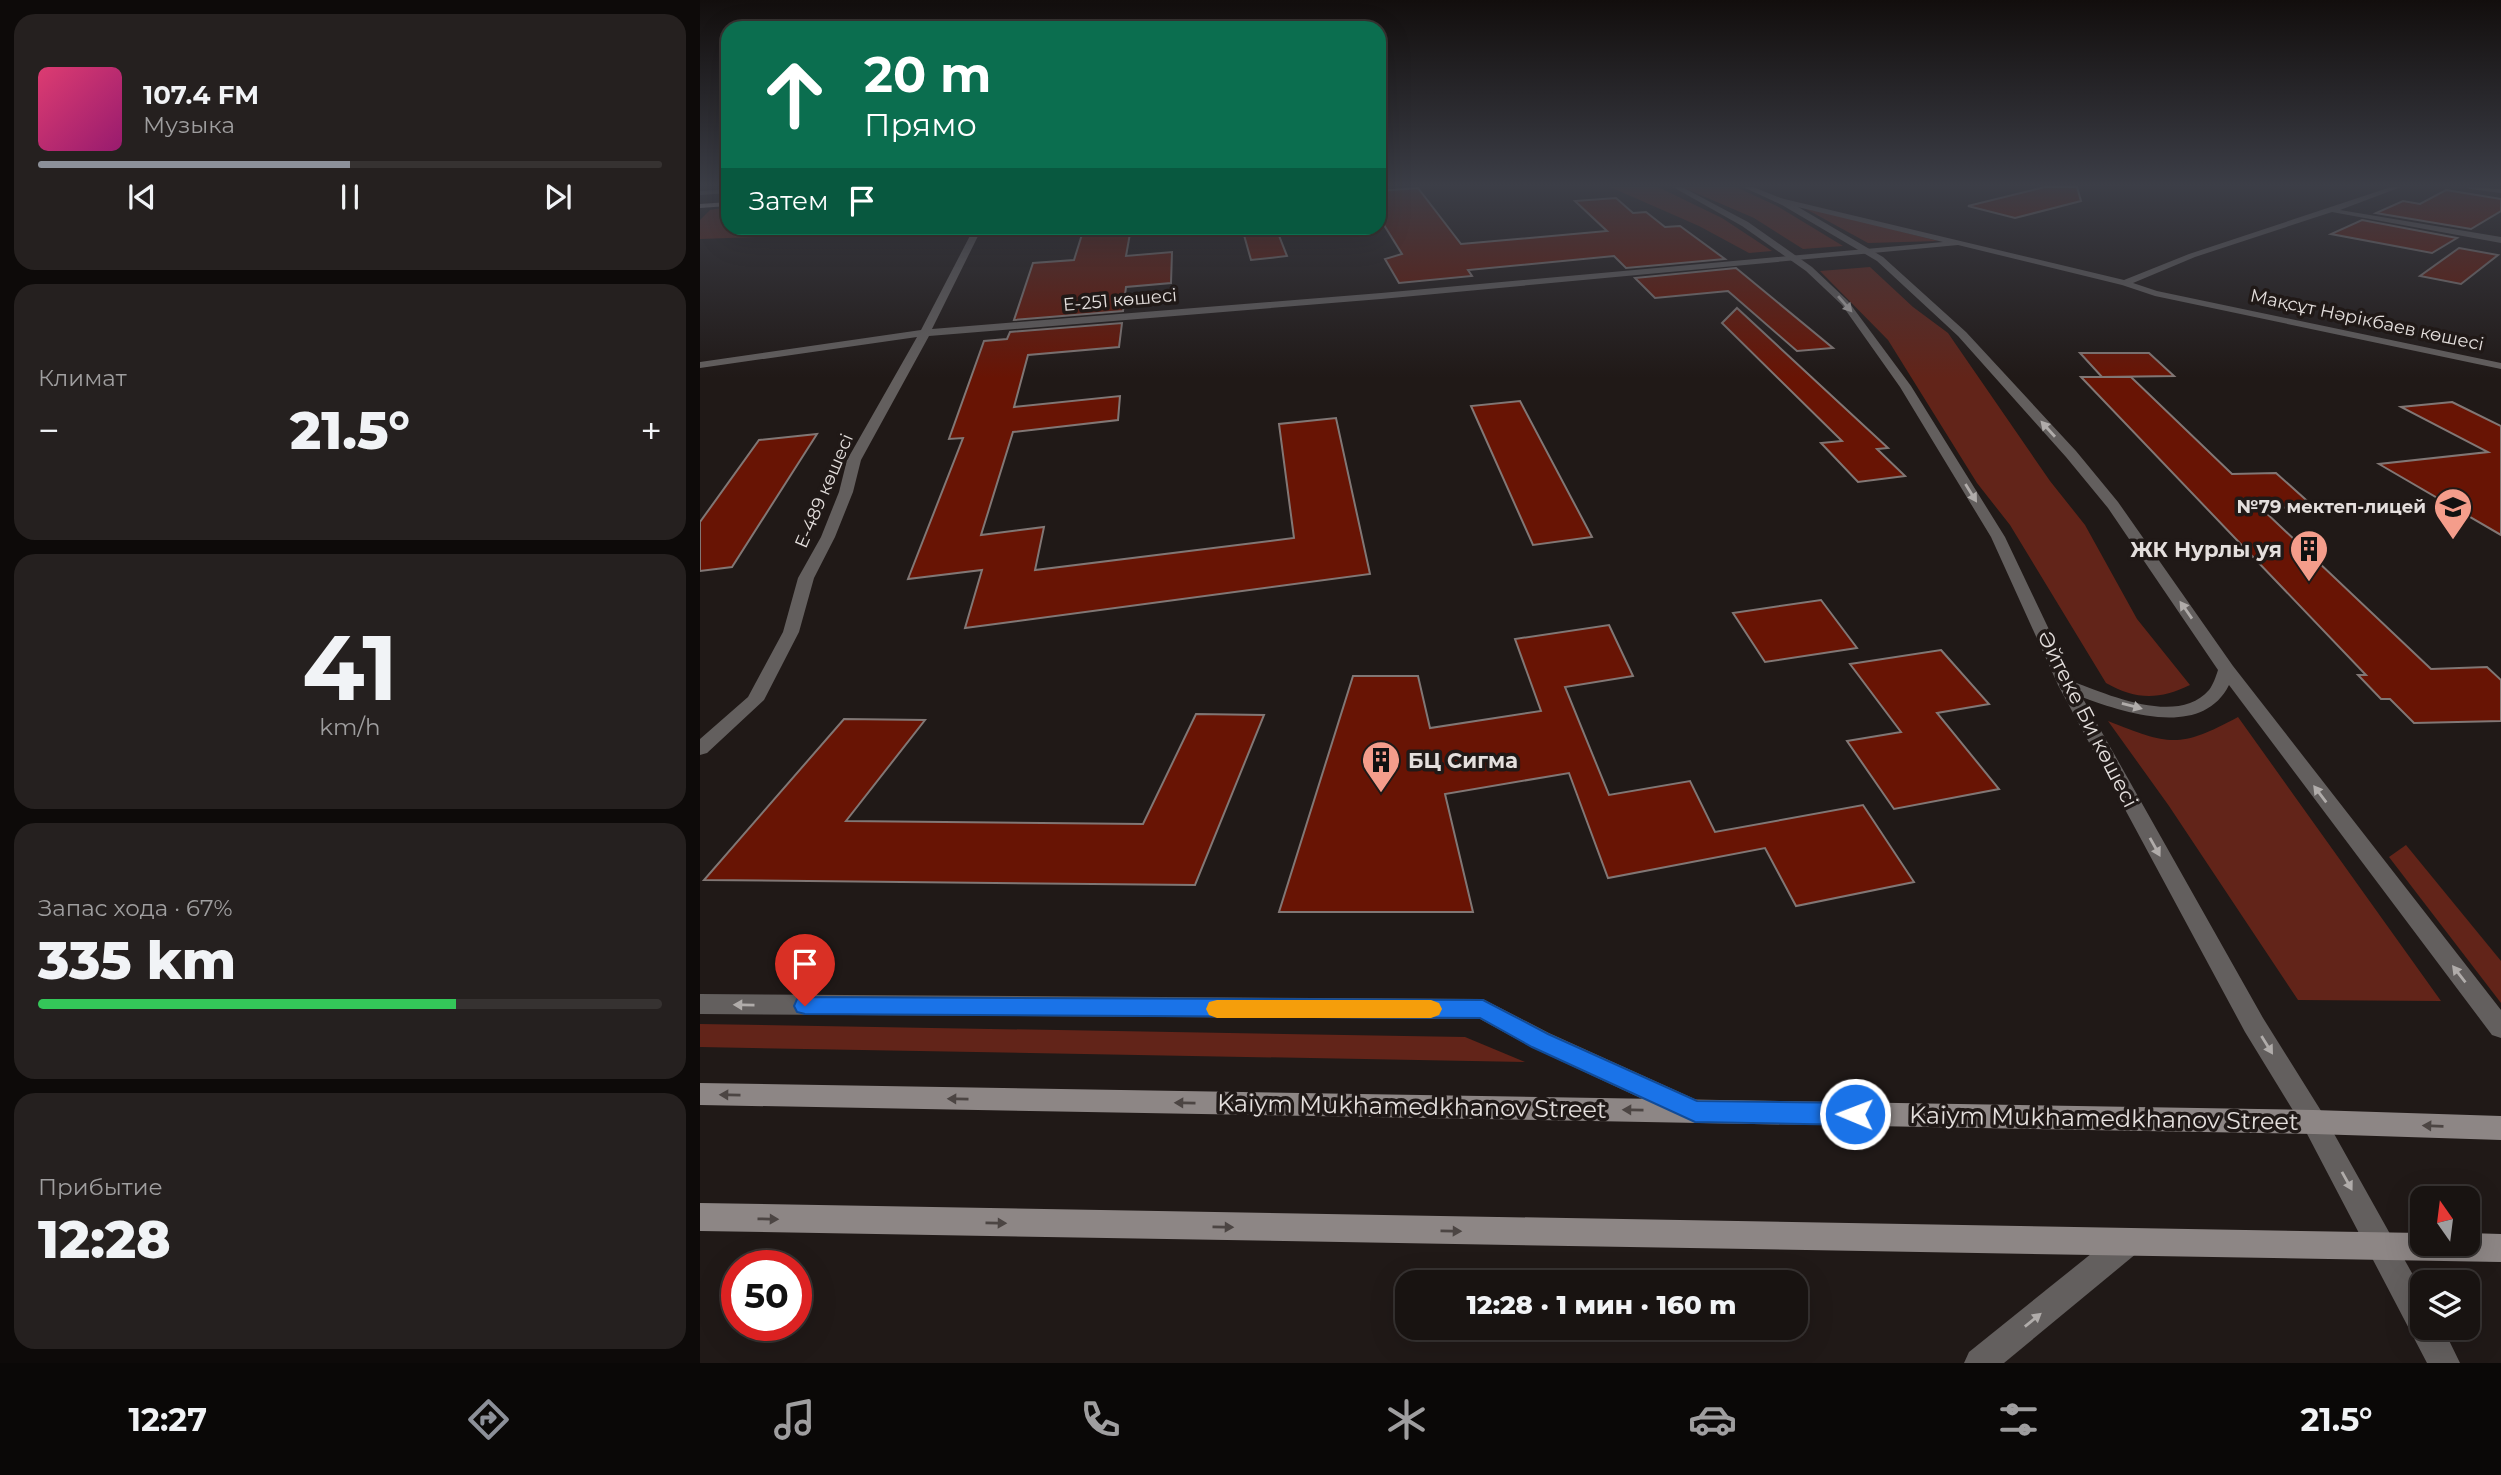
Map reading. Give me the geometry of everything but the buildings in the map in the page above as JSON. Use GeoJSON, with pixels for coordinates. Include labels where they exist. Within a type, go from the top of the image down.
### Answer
{"type":"FeatureCollection","features":[{"type":"Feature","properties":{"kind":"main road","name":"Kaiym Mukhamedkhanov Street"},"geometry":{"type":"LineString","coordinates":[[700,1094],[2314,1122],[2501,1128]]}},
{"type":"Feature","properties":{"kind":"main road"},"geometry":{"type":"LineString","coordinates":[[700,1217],[2501,1248]]}},
{"type":"Feature","properties":{"kind":"street","name":"Е-489 көшесі"},"geometry":{"type":"LineString","coordinates":[[700,749],[755,701],[791,632],[806,578],[828,537],[846,492],[854,460],[925,333],[967,251]]}},
{"type":"Feature","properties":{"kind":"street","name":"Әйтеке Би көшесі"},"geometry":{"type":"LineString","coordinates":[[1786,251],[1845,303],[1905,386],[1998,537],[2067,685],[2254,1025],[2314,1122],[2410,1298]]}},
{"type":"Feature","properties":{"kind":"street"},"geometry":{"type":"LineString","coordinates":[[1868,251],[1962,334],[2071,454],[2113,505],[2227,670],[2501,1028]]}},
{"type":"Feature","properties":{"kind":"street","name":"Е-251 көшесі"},"geometry":{"type":"LineString","coordinates":[[700,365],[925,333],[1381,296],[1872,251]]}},
{"type":"Feature","properties":{"kind":"street","name":"Мақсұт Нәрікбаев көшесі"},"geometry":{"type":"LineString","coordinates":[[1988,251],[2125,283],[2155,293],[2501,366]]}},
{"type":"Feature","properties":{"kind":"street"},"geometry":{"type":"LineString","coordinates":[[2125,283],[2161,267],[2212,251]]}},
{"type":"Feature","properties":{"kind":"street"},"geometry":{"type":"LineString","coordinates":[[2067,685],[2136,709],[2165,711],[2202,704],[2217,693],[2227,670]]}},
{"type":"Feature","properties":{"kind":"street"},"geometry":{"type":"LineString","coordinates":[[700,1004],[1483,1009],[1540,1040],[1695,1111]]}},
{"type":"Feature","properties":{"kind":"street"},"geometry":{"type":"LineString","coordinates":[[1980,1363],[2127,1243]]}},
{"type":"Feature","properties":{"kind":"street"},"geometry":{"type":"LineString","coordinates":[[2432,1340],[2444,1363]]}},
{"type":"Feature","properties":{"kind":"shaded area"},"geometry":{"type":"Polygon","coordinates":[[[1745,251],[1772,251],[1749,253],[1745,251]]]}},
{"type":"Feature","properties":{"kind":"shaded area"},"geometry":{"type":"Polygon","coordinates":[[[1870,267],[1913,307],[1948,333],[2050,481],[2085,525],[2137,619],[2190,685],[2168,693],[2148,696],[2127,693],[2106,683],[2010,525],[1977,483],[1888,340],[1820,271],[1870,267]]]}},
{"type":"Feature","properties":{"kind":"shaded area"},"geometry":{"type":"Polygon","coordinates":[[[2238,717],[2441,1001],[2298,1000],[2169,806],[2108,721],[2146,735],[2174,740],[2201,734],[2238,717]]]}},
{"type":"Feature","properties":{"kind":"shaded area"},"geometry":{"type":"Polygon","coordinates":[[[2406,845],[2501,961],[2501,1003],[2389,857],[2406,845]]]}},
{"type":"Feature","properties":{"kind":"shaded area"},"geometry":{"type":"Polygon","coordinates":[[[700,1024],[1465,1037],[1525,1062],[700,1047],[700,1024]]]}},
{"type":"Feature","properties":{"kind":"slow traffic"},"geometry":{"type":"LineString","coordinates":[[1217,1009],[1431,1009]]}},
{"type":"Feature","properties":{"kind":"place","name":"№79 мектеп-лицей"},"geometry":{"type":"Point","coordinates":[2453,541]}},
{"type":"Feature","properties":{"kind":"place","name":"ЖК Нурлы уя"},"geometry":{"type":"Point","coordinates":[2309,583]}},
{"type":"Feature","properties":{"kind":"place","name":"БЦ Сигма"},"geometry":{"type":"Point","coordinates":[1381,794]}},
{"type":"Feature","properties":{"kind":"route"},"geometry":{"type":"LineString","coordinates":[[805,1006],[1483,1009],[1540,1040],[1695,1111],[1855,1114]]}}]}
